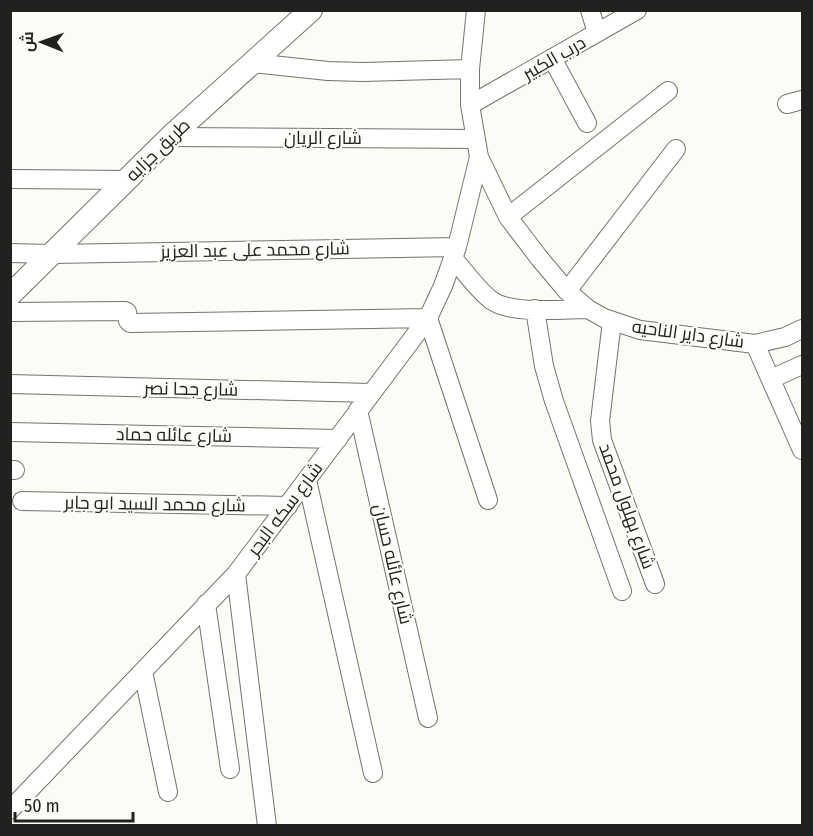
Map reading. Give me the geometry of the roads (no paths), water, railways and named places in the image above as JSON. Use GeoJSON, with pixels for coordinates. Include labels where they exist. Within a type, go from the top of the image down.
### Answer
{"type":"FeatureCollection","features":[{"type":"Feature","properties":{"kind":"street","name":"طريق جزايه"},"geometry":{"type":"LineString","coordinates":[[10,295],[170,137],[311,10]]}},
{"type":"Feature","properties":{"kind":"street","name":"شارع داير الناحيه"},"geometry":{"type":"LineString","coordinates":[[476,10],[470,69],[470,105],[479,157],[508,217],[567,291],[588,309],[612,321],[640,330],[755,344],[802,329]]}},
{"type":"Feature","properties":{"kind":"street"},"geometry":{"type":"LineString","coordinates":[[590,10],[597,33]]}},
{"type":"Feature","properties":{"kind":"street","name":"درب الكبير"},"geometry":{"type":"LineString","coordinates":[[470,105],[637,10]]}},
{"type":"Feature","properties":{"kind":"street"},"geometry":{"type":"LineString","coordinates":[[552,58],[587,123]]}},
{"type":"Feature","properties":{"kind":"street"},"geometry":{"type":"LineString","coordinates":[[253,63],[328,71],[363,72],[470,69]]}},
{"type":"Feature","properties":{"kind":"street"},"geometry":{"type":"LineString","coordinates":[[508,217],[668,91]]}},
{"type":"Feature","properties":{"kind":"street","name":"شارع الريان"},"geometry":{"type":"LineString","coordinates":[[170,137],[476,139]]}},
{"type":"Feature","properties":{"kind":"street"},"geometry":{"type":"LineString","coordinates":[[567,291],[676,149]]}},
{"type":"Feature","properties":{"kind":"street","name":"شارع سكه البحر"},"geometry":{"type":"LineString","coordinates":[[14,805],[236,574],[428,318],[455,253],[479,157]]}},
{"type":"Feature","properties":{"kind":"street"},"geometry":{"type":"LineString","coordinates":[[10,179],[127,180]]}},
{"type":"Feature","properties":{"kind":"street","name":"شارع محمد على عبد العزيز"},"geometry":{"type":"LineString","coordinates":[[10,253],[455,253]]}},
{"type":"Feature","properties":{"kind":"street"},"geometry":{"type":"LineString","coordinates":[[455,253],[490,298],[499,304],[514,309],[588,309]]}},
{"type":"Feature","properties":{"kind":"street"},"geometry":{"type":"LineString","coordinates":[[535,309],[544,366],[554,401],[621,591]]}},
{"type":"Feature","properties":{"kind":"street"},"geometry":{"type":"LineString","coordinates":[[10,312],[125,311],[130,323],[428,318],[488,500]]}},
{"type":"Feature","properties":{"kind":"street","name":"شارع بهلول محمد"},"geometry":{"type":"LineString","coordinates":[[612,321],[600,421],[602,440],[655,584]]}},
{"type":"Feature","properties":{"kind":"street"},"geometry":{"type":"LineString","coordinates":[[755,344],[802,450]]}},
{"type":"Feature","properties":{"kind":"street"},"geometry":{"type":"LineString","coordinates":[[771,379],[802,365]]}},
{"type":"Feature","properties":{"kind":"street","name":"شارع جحا نصر"},"geometry":{"type":"LineString","coordinates":[[10,384],[371,393]]}},
{"type":"Feature","properties":{"kind":"street","name":"شارع عائله حسان"},"geometry":{"type":"LineString","coordinates":[[358,410],[428,718]]}},
{"type":"Feature","properties":{"kind":"street","name":"شارع عائله حماد"},"geometry":{"type":"LineString","coordinates":[[10,432],[338,438]]}},
{"type":"Feature","properties":{"kind":"street"},"geometry":{"type":"LineString","coordinates":[[307,480],[373,773]]}},
{"type":"Feature","properties":{"kind":"street","name":"شارع محمد السيد ابو جابر"},"geometry":{"type":"LineString","coordinates":[[22,501],[288,506]]}},
{"type":"Feature","properties":{"kind":"street"},"geometry":{"type":"LineString","coordinates":[[236,574],[267,825]]}},
{"type":"Feature","properties":{"kind":"street"},"geometry":{"type":"LineString","coordinates":[[206,604],[230,769]]}},
{"type":"Feature","properties":{"kind":"street"},"geometry":{"type":"LineString","coordinates":[[143,670],[168,792]]}}]}
